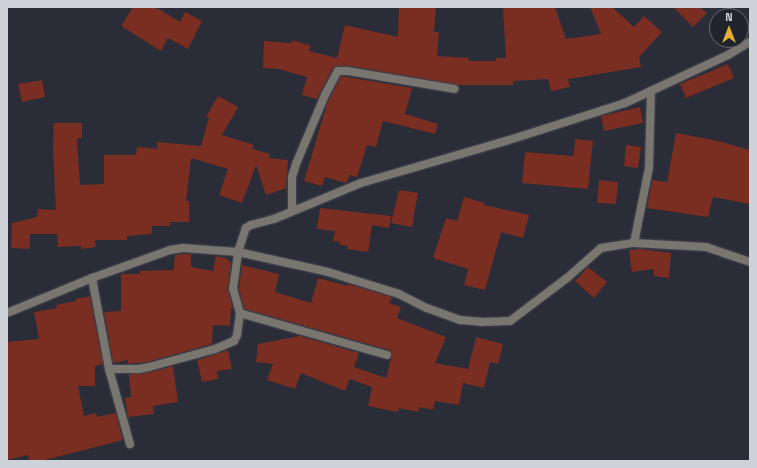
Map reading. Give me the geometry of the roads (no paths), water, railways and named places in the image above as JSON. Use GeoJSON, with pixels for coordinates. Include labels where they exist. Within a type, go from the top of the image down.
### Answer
{"type":"FeatureCollection","features":[{"type":"Feature","properties":{"kind":"street"},"geometry":{"type":"LineString","coordinates":[[109,369],[138,369],[149,367],[215,349],[234,341],[237,335],[240,313],[233,289],[244,232],[246,228],[251,225],[292,205],[577,119],[625,103],[728,55],[750,42]]}},
{"type":"Feature","properties":{"kind":"street"},"geometry":{"type":"LineString","coordinates":[[292,205],[292,177],[302,146],[338,71],[348,71],[454,89]]}},
{"type":"Feature","properties":{"kind":"street"},"geometry":{"type":"LineString","coordinates":[[634,243],[649,168],[651,91]]}},
{"type":"Feature","properties":{"kind":"street"},"geometry":{"type":"LineString","coordinates":[[7,312],[92,278],[170,250],[183,248],[240,250],[328,272],[399,294],[427,308],[460,320],[481,322],[510,321],[567,278],[601,248],[634,243],[706,247],[750,262]]}},
{"type":"Feature","properties":{"kind":"street"},"geometry":{"type":"LineString","coordinates":[[92,278],[109,369],[130,444]]}},
{"type":"Feature","properties":{"kind":"street"},"geometry":{"type":"LineString","coordinates":[[240,313],[388,355]]}}]}
